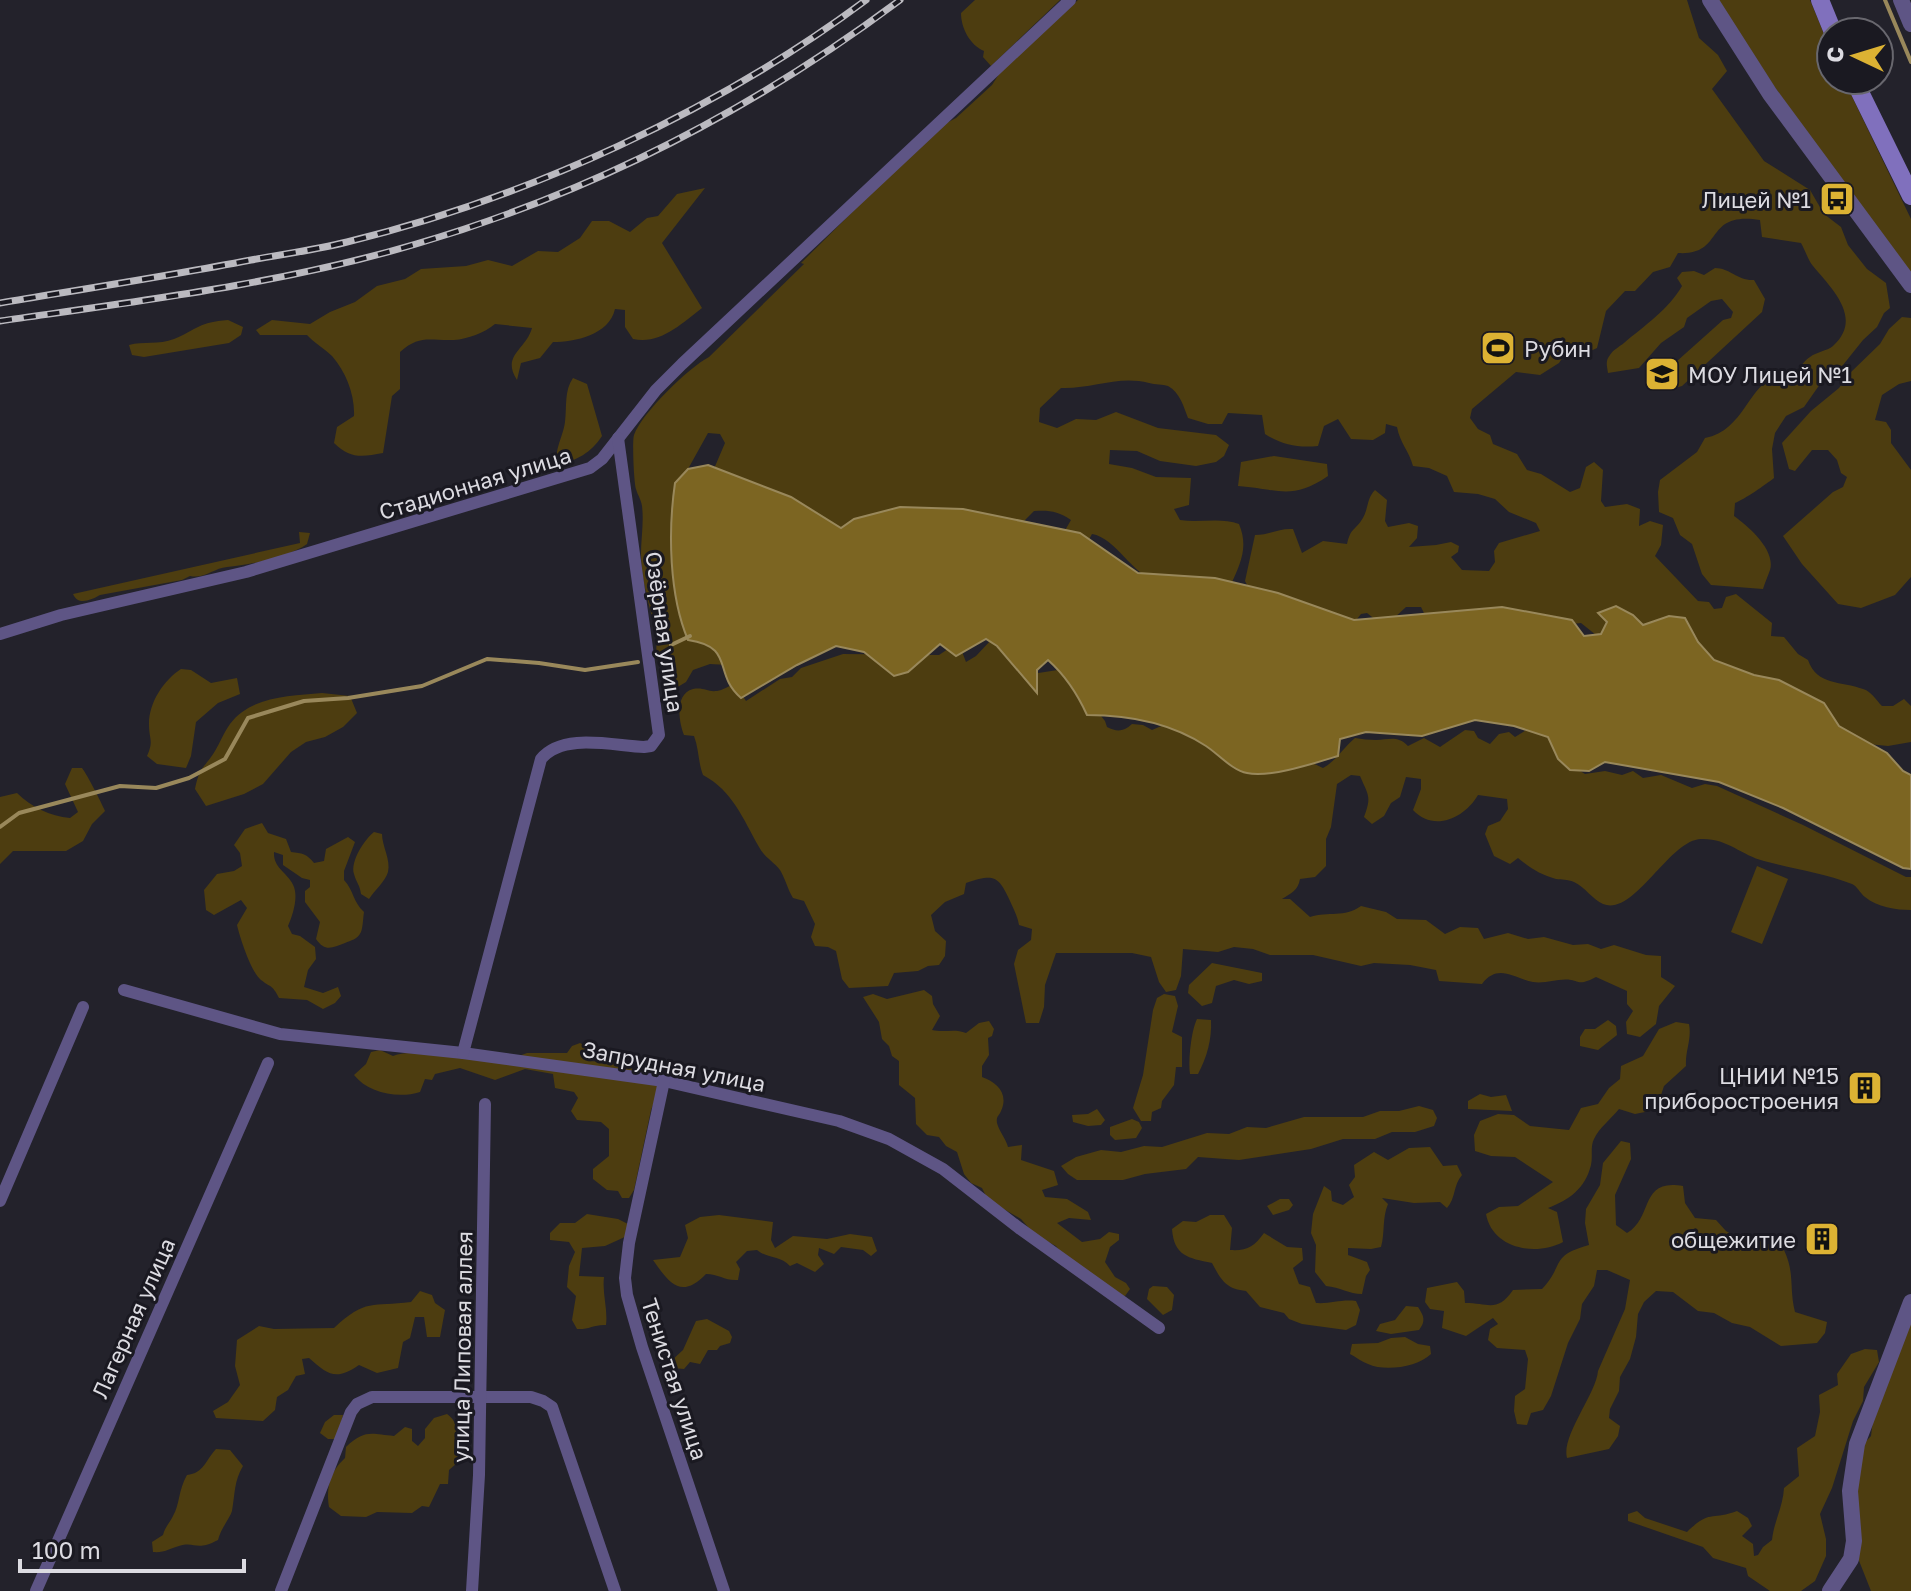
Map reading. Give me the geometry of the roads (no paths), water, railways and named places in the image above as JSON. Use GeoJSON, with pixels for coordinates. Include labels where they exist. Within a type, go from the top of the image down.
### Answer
{"type":"FeatureCollection","features":[{"type":"Feature","properties":{"kind":"main road"},"geometry":{"type":"LineString","coordinates":[[1862,96],[1911,196]]}},
{"type":"Feature","properties":{"kind":"street","name":"Стадионная улица"},"geometry":{"type":"LineString","coordinates":[[0,634],[61,615],[246,572],[573,475],[602,459],[656,390],[682,364],[1070,0]]}},
{"type":"Feature","properties":{"kind":"street"},"geometry":{"type":"LineString","coordinates":[[1710,0],[1770,94],[1911,285]]}},
{"type":"Feature","properties":{"kind":"street"},"geometry":{"type":"LineString","coordinates":[[1901,0],[1911,24]]}},
{"type":"Feature","properties":{"kind":"street","name":"Озёрная улица"},"geometry":{"type":"LineString","coordinates":[[463,1053],[541,759],[554,747],[564,745],[651,746],[659,735],[618,438]]}},
{"type":"Feature","properties":{"kind":"street","name":"Запрудная улица"},"geometry":{"type":"LineString","coordinates":[[124,990],[280,1034],[463,1053],[664,1081],[812,1113],[863,1129],[911,1149],[943,1169],[1159,1328]]}},
{"type":"Feature","properties":{"kind":"street"},"geometry":{"type":"LineString","coordinates":[[0,1201],[83,1007]]}},
{"type":"Feature","properties":{"kind":"street","name":"Лагерная улица"},"geometry":{"type":"LineString","coordinates":[[36,1591],[268,1063]]}},
{"type":"Feature","properties":{"kind":"street","name":"Тенистая улица"},"geometry":{"type":"LineString","coordinates":[[664,1081],[631,1231],[625,1278],[627,1295],[724,1591]]}},
{"type":"Feature","properties":{"kind":"street","name":"улица Липовая аллея"},"geometry":{"type":"LineString","coordinates":[[472,1591],[481,1397],[485,1104]]}},
{"type":"Feature","properties":{"kind":"street"},"geometry":{"type":"LineString","coordinates":[[1830,1591],[1851,1559],[1854,1541],[1850,1491],[1857,1444],[1911,1302]]}},
{"type":"Feature","properties":{"kind":"street"},"geometry":{"type":"LineString","coordinates":[[281,1591],[357,1404],[372,1397],[531,1397],[552,1407],[615,1591]]}},
{"type":"Feature","properties":{"kind":"waterway"},"geometry":{"type":"LineString","coordinates":[[1885,0],[1911,62]]}},
{"type":"Feature","properties":{"kind":"waterway"},"geometry":{"type":"LineString","coordinates":[[671,645],[690,636]]}},
{"type":"Feature","properties":{"kind":"waterway"},"geometry":{"type":"LineString","coordinates":[[0,827],[19,813],[120,786],[156,788],[189,778],[225,759],[248,718],[304,701],[348,698],[422,686],[487,659],[585,670],[638,662]]}},
{"type":"Feature","properties":{"kind":"railway"},"geometry":{"type":"LineString","coordinates":[[0,303],[335,245],[415,224],[483,201],[551,175],[684,114],[808,40],[866,0]]}},
{"type":"Feature","properties":{"kind":"railway"},"geometry":{"type":"LineString","coordinates":[[0,321],[262,281],[365,258],[481,223],[545,200],[669,144],[787,77],[900,0]]}},
{"type":"Feature","properties":{"kind":"place","name":"Лицей №1"},"geometry":{"type":"Point","coordinates":[1837,199]}},
{"type":"Feature","properties":{"kind":"place","name":"Рубин"},"geometry":{"type":"Point","coordinates":[1498,348]}},
{"type":"Feature","properties":{"kind":"place","name":"МОУ Лицей №1"},"geometry":{"type":"Point","coordinates":[1662,374]}},
{"type":"Feature","properties":{"kind":"place","name":"ЦНИИ №15 приборостроения"},"geometry":{"type":"Point","coordinates":[1865,1088]}},
{"type":"Feature","properties":{"kind":"place","name":"общежитие"},"geometry":{"type":"Point","coordinates":[1822,1239]}}]}
